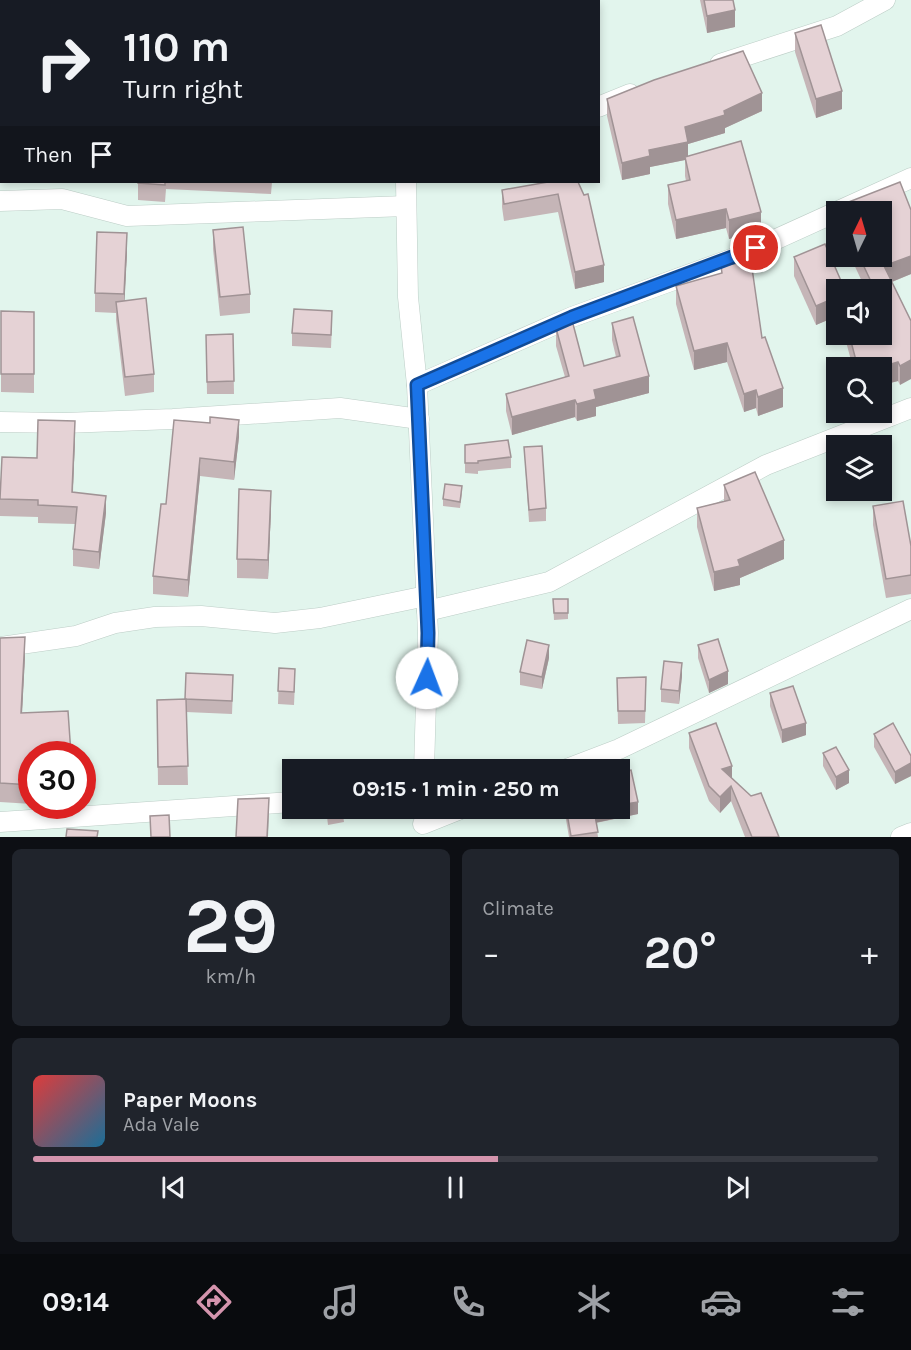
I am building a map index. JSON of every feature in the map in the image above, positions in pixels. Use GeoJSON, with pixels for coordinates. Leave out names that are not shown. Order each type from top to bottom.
{"type":"FeatureCollection","features":[{"type":"Feature","properties":{"kind":"street"},"geometry":{"type":"LineString","coordinates":[[705,69],[837,26],[885,0]]}},
{"type":"Feature","properties":{"kind":"street"},"geometry":{"type":"LineString","coordinates":[[600,106],[650,86]]}},
{"type":"Feature","properties":{"kind":"street"},"geometry":{"type":"LineString","coordinates":[[417,385],[572,317],[737,257],[911,178]]}},
{"type":"Feature","properties":{"kind":"street"},"geometry":{"type":"LineString","coordinates":[[408,183],[406,206],[408,297],[417,385],[427,604],[424,759]]}},
{"type":"Feature","properties":{"kind":"street"},"geometry":{"type":"LineString","coordinates":[[0,201],[62,199],[127,216],[406,206]]}},
{"type":"Feature","properties":{"kind":"street"},"geometry":{"type":"LineString","coordinates":[[0,422],[64,423],[162,419],[340,408],[419,420]]}},
{"type":"Feature","properties":{"kind":"street"},"geometry":{"type":"LineString","coordinates":[[0,647],[76,636],[115,624],[155,618],[201,616],[275,623],[427,604],[549,582],[766,465],[911,408]]}},
{"type":"Feature","properties":{"kind":"street"},"geometry":{"type":"LineString","coordinates":[[593,759],[619,749],[911,609]]}},
{"type":"Feature","properties":{"kind":"street"},"geometry":{"type":"LineString","coordinates":[[0,822],[282,803]]}},
{"type":"Feature","properties":{"kind":"street"},"geometry":{"type":"LineString","coordinates":[[902,837],[911,833]]}},
{"type":"Feature","properties":{"kind":"building"},"geometry":{"type":"Polygon","coordinates":[[[704,0],[733,0],[735,10],[707,16],[704,0]]]}},
{"type":"Feature","properties":{"kind":"building"},"geometry":{"type":"Polygon","coordinates":[[[821,25],[842,91],[816,99],[795,33],[821,25]]]}},
{"type":"Feature","properties":{"kind":"building"},"geometry":{"type":"Polygon","coordinates":[[[743,51],[762,93],[724,111],[725,115],[685,127],[688,142],[649,150],[650,156],[622,163],[607,99],[654,80],[743,51]]]}},
{"type":"Feature","properties":{"kind":"building"},"geometry":{"type":"Polygon","coordinates":[[[741,141],[761,212],[729,220],[726,209],[676,220],[668,185],[690,180],[685,157],[741,141]]]}},
{"type":"Feature","properties":{"kind":"building"},"geometry":{"type":"Polygon","coordinates":[[[900,182],[911,210],[911,256],[892,263],[892,201],[851,201],[900,182]]]}},
{"type":"Feature","properties":{"kind":"building"},"geometry":{"type":"Polygon","coordinates":[[[138,183],[165,183],[165,185],[138,183]]]}},
{"type":"Feature","properties":{"kind":"building"},"geometry":{"type":"Polygon","coordinates":[[[542,183],[578,183],[584,195],[588,194],[604,265],[575,272],[558,194],[504,204],[502,190],[542,183]]]}},
{"type":"Feature","properties":{"kind":"building"},"geometry":{"type":"Polygon","coordinates":[[[243,227],[250,294],[220,297],[213,230],[243,227]]]}},
{"type":"Feature","properties":{"kind":"building"},"geometry":{"type":"Polygon","coordinates":[[[97,232],[127,233],[124,294],[95,293],[97,232]]]}},
{"type":"Feature","properties":{"kind":"building"},"geometry":{"type":"Polygon","coordinates":[[[825,244],[826,267],[835,267],[840,279],[826,279],[826,302],[816,306],[794,257],[825,244]]]}},
{"type":"Feature","properties":{"kind":"building"},"geometry":{"type":"Polygon","coordinates":[[[751,261],[762,338],[765,337],[783,388],[758,397],[756,390],[744,394],[727,343],[694,351],[676,286],[722,273],[721,266],[751,261]]]}},
{"type":"Feature","properties":{"kind":"building"},"geometry":{"type":"Polygon","coordinates":[[[864,267],[884,267],[890,279],[870,279],[864,267]]]}},
{"type":"Feature","properties":{"kind":"building"},"geometry":{"type":"Polygon","coordinates":[[[892,282],[911,321],[911,360],[900,366],[898,362],[892,364],[892,357],[855,357],[852,345],[892,345],[892,282]]]}},
{"type":"Feature","properties":{"kind":"building"},"geometry":{"type":"Polygon","coordinates":[[[146,298],[154,374],[125,377],[116,302],[146,298]]]}},
{"type":"Feature","properties":{"kind":"building"},"geometry":{"type":"Polygon","coordinates":[[[294,309],[332,311],[331,335],[292,333],[294,309]]]}},
{"type":"Feature","properties":{"kind":"building"},"geometry":{"type":"Polygon","coordinates":[[[1,311],[34,312],[34,374],[1,374],[1,311]]]}},
{"type":"Feature","properties":{"kind":"building"},"geometry":{"type":"Polygon","coordinates":[[[633,317],[649,376],[594,390],[596,399],[577,404],[575,400],[512,417],[506,394],[569,376],[556,328],[573,324],[584,366],[620,356],[612,323],[633,317]]]}},
{"type":"Feature","properties":{"kind":"building"},"geometry":{"type":"Polygon","coordinates":[[[233,334],[234,381],[207,382],[206,335],[233,334]]]}},
{"type":"Feature","properties":{"kind":"building"},"geometry":{"type":"Polygon","coordinates":[[[210,417],[239,420],[234,462],[200,458],[188,580],[153,576],[161,504],[166,504],[174,420],[210,423],[210,417]]]}},
{"type":"Feature","properties":{"kind":"building"},"geometry":{"type":"Polygon","coordinates":[[[38,420],[75,421],[72,492],[106,496],[99,552],[73,549],[77,507],[38,505],[38,500],[0,499],[2,457],[37,458],[38,420]]]}},
{"type":"Feature","properties":{"kind":"building"},"geometry":{"type":"Polygon","coordinates":[[[508,440],[511,457],[465,463],[465,445],[508,440]]]}},
{"type":"Feature","properties":{"kind":"building"},"geometry":{"type":"Polygon","coordinates":[[[542,446],[546,508],[529,510],[524,447],[542,446]]]}},
{"type":"Feature","properties":{"kind":"building"},"geometry":{"type":"Polygon","coordinates":[[[755,472],[784,540],[738,560],[740,566],[714,572],[697,508],[730,500],[724,485],[755,472]]]}},
{"type":"Feature","properties":{"kind":"building"},"geometry":{"type":"Polygon","coordinates":[[[445,484],[462,486],[460,502],[443,499],[445,484]]]}},
{"type":"Feature","properties":{"kind":"building"},"geometry":{"type":"Polygon","coordinates":[[[239,489],[271,491],[268,560],[237,559],[239,489]]]}},
{"type":"Feature","properties":{"kind":"building"},"geometry":{"type":"Polygon","coordinates":[[[903,501],[911,546],[911,575],[886,579],[873,506],[903,501]]]}},
{"type":"Feature","properties":{"kind":"building"},"geometry":{"type":"Polygon","coordinates":[[[553,599],[568,599],[568,613],[554,613],[553,599]]]}},
{"type":"Feature","properties":{"kind":"building"},"geometry":{"type":"Polygon","coordinates":[[[25,637],[21,713],[68,711],[70,741],[18,741],[18,784],[0,783],[0,638],[25,637]]]}},
{"type":"Feature","properties":{"kind":"building"},"geometry":{"type":"Polygon","coordinates":[[[718,639],[728,671],[709,680],[698,645],[718,639]]]}},
{"type":"Feature","properties":{"kind":"building"},"geometry":{"type":"Polygon","coordinates":[[[527,640],[549,645],[542,677],[520,672],[527,640]]]}},
{"type":"Feature","properties":{"kind":"building"},"geometry":{"type":"Polygon","coordinates":[[[664,661],[682,663],[679,691],[661,689],[664,661]]]}},
{"type":"Feature","properties":{"kind":"building"},"geometry":{"type":"Polygon","coordinates":[[[279,668],[295,669],[294,692],[278,691],[279,668]]]}},
{"type":"Feature","properties":{"kind":"building"},"geometry":{"type":"Polygon","coordinates":[[[186,673],[233,675],[232,701],[185,699],[186,673]]]}},
{"type":"Feature","properties":{"kind":"building"},"geometry":{"type":"Polygon","coordinates":[[[646,677],[645,711],[618,711],[617,678],[646,677]]]}},
{"type":"Feature","properties":{"kind":"building"},"geometry":{"type":"Polygon","coordinates":[[[793,686],[806,723],[782,730],[770,693],[793,686]]]}},
{"type":"Feature","properties":{"kind":"building"},"geometry":{"type":"Polygon","coordinates":[[[186,699],[188,766],[158,767],[157,700],[186,699]]]}},
{"type":"Feature","properties":{"kind":"building"},"geometry":{"type":"Polygon","coordinates":[[[716,723],[732,766],[722,769],[751,796],[761,793],[779,837],[752,837],[731,786],[720,797],[709,786],[689,733],[716,723]]]}},
{"type":"Feature","properties":{"kind":"building"},"geometry":{"type":"Polygon","coordinates":[[[893,723],[911,756],[911,763],[895,772],[874,734],[893,723]]]}},
{"type":"Feature","properties":{"kind":"building"},"geometry":{"type":"Polygon","coordinates":[[[836,747],[849,770],[836,777],[823,753],[836,747]]]}},
{"type":"Feature","properties":{"kind":"building"},"geometry":{"type":"Polygon","coordinates":[[[630,770],[638,802],[630,803],[630,770]]]}},
{"type":"Feature","properties":{"kind":"building"},"geometry":{"type":"Polygon","coordinates":[[[269,798],[267,837],[236,837],[238,799],[269,798]]]}},
{"type":"Feature","properties":{"kind":"building"},"geometry":{"type":"Polygon","coordinates":[[[169,815],[170,837],[151,837],[150,816],[169,815]]]}},
{"type":"Feature","properties":{"kind":"building"},"geometry":{"type":"Polygon","coordinates":[[[568,819],[596,819],[598,832],[571,836],[568,819]]]}},
{"type":"Feature","properties":{"kind":"building"},"geometry":{"type":"Polygon","coordinates":[[[67,829],[98,831],[97,837],[66,837],[67,829]]]}},
{"type":"Feature","properties":{"kind":"route"},"geometry":{"type":"LineString","coordinates":[[427,678],[428,633],[417,385],[572,317],[756,248]]}}]}
